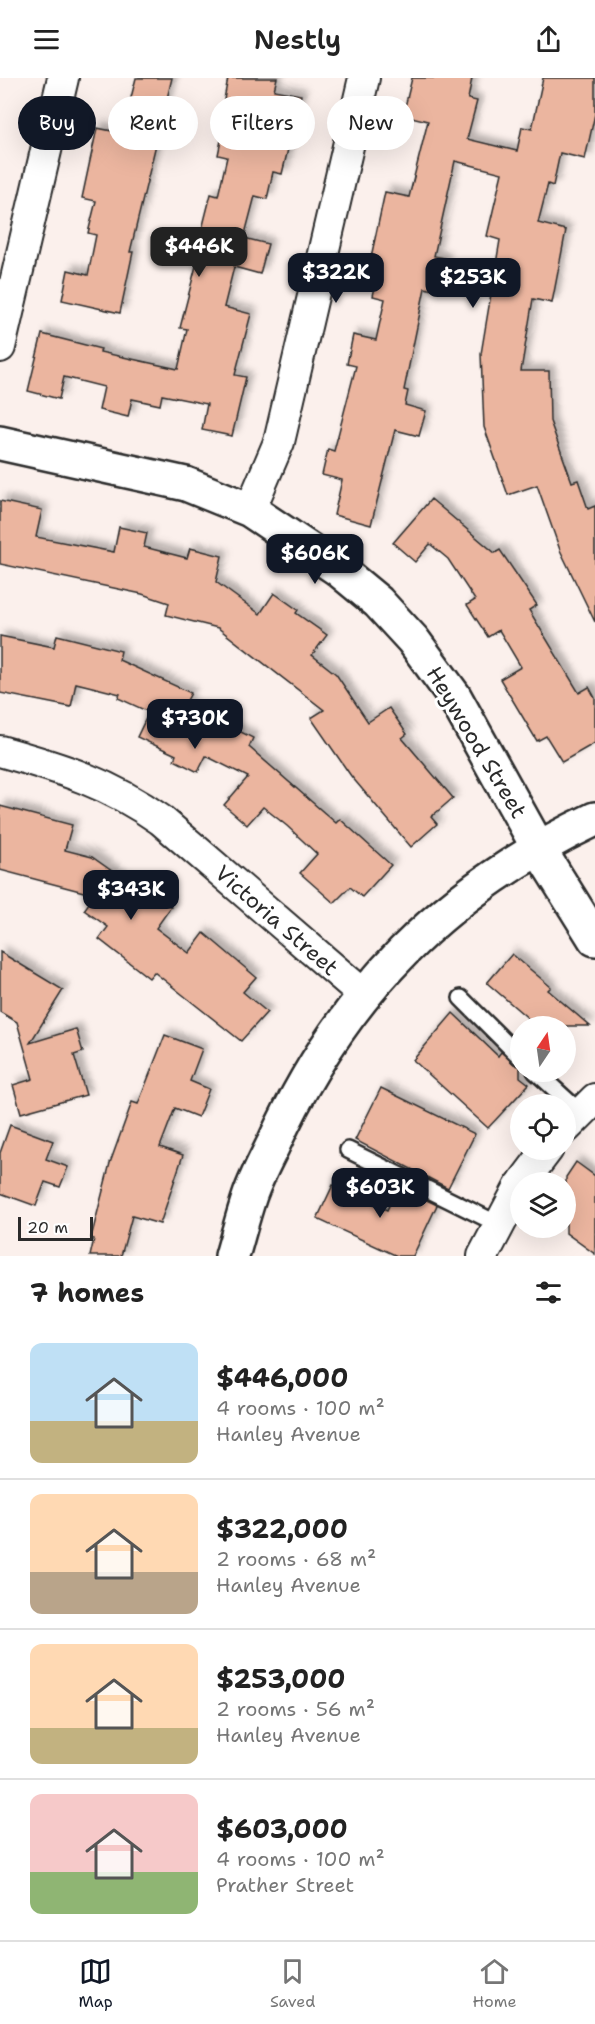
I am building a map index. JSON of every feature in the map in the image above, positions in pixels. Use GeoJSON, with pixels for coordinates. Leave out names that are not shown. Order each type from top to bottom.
{"type":"FeatureCollection","features":[{"type":"Feature","properties":{"kind":"street"},"geometry":{"type":"LineString","coordinates":[[0,347],[63,78]]}},
{"type":"Feature","properties":{"kind":"street"},"geometry":{"type":"LineString","coordinates":[[250,510],[279,442],[364,78]]}},
{"type":"Feature","properties":{"kind":"street","name":"Heywood Street"},"geometry":{"type":"LineString","coordinates":[[0,443],[186,484],[250,510],[338,569],[378,602],[413,640],[454,696],[539,849],[595,939]]}},
{"type":"Feature","properties":{"kind":"street","name":"Victoria Street"},"geometry":{"type":"LineString","coordinates":[[0,752],[64,769],[128,796],[161,820],[363,994]]}},
{"type":"Feature","properties":{"kind":"street"},"geometry":{"type":"LineString","coordinates":[[232,1256],[250,1195],[292,1104],[324,1050],[363,994],[402,950],[459,900],[539,849],[595,819]]}},
{"type":"Feature","properties":{"kind":"street"},"geometry":{"type":"LineString","coordinates":[[531,1172],[540,1160]]}},
{"type":"Feature","properties":{"kind":"street"},"geometry":{"type":"LineString","coordinates":[[483,1256],[510,1206]]}},
{"type":"Feature","properties":{"kind":"lane"},"geometry":{"type":"LineString","coordinates":[[461,998],[510,1047]]}},
{"type":"Feature","properties":{"kind":"lane"},"geometry":{"type":"LineString","coordinates":[[547,1082],[580,1114]]}},
{"type":"Feature","properties":{"kind":"lane"},"geometry":{"type":"LineString","coordinates":[[348,1150],[500,1225]]}},
{"type":"Feature","properties":{"kind":"building"},"geometry":{"type":"Polygon","coordinates":[[[136,78],[172,78],[168,96],[131,96],[136,78]]]}},
{"type":"Feature","properties":{"kind":"building"},"geometry":{"type":"Polygon","coordinates":[[[228,78],[277,78],[274,90],[301,95],[301,96],[225,96],[228,78]]]}},
{"type":"Feature","properties":{"kind":"building"},"geometry":{"type":"Polygon","coordinates":[[[412,78],[472,78],[468,99],[477,101],[467,139],[517,151],[522,127],[532,129],[543,78],[595,78],[595,114],[585,159],[560,153],[553,186],[548,184],[538,223],[566,230],[552,303],[533,299],[521,371],[549,371],[550,421],[572,482],[578,480],[588,509],[595,506],[595,622],[560,550],[537,485],[508,495],[484,427],[481,354],[500,240],[487,236],[502,173],[455,161],[434,256],[445,258],[437,291],[425,288],[404,390],[408,391],[405,405],[426,411],[419,436],[395,430],[371,525],[334,515],[342,480],[322,475],[328,449],[334,451],[356,366],[347,364],[353,335],[376,340],[385,299],[373,296],[380,264],[370,262],[385,192],[409,197],[428,121],[414,118],[414,96],[408,96],[412,78]]]}},
{"type":"Feature","properties":{"kind":"building"},"geometry":{"type":"Polygon","coordinates":[[[97,128],[108,130],[108,150],[155,150],[130,252],[133,252],[120,313],[62,300],[68,270],[88,275],[96,235],[88,233],[96,201],[82,198],[92,150],[96,150],[97,128]]]}},
{"type":"Feature","properties":{"kind":"building"},"geometry":{"type":"Polygon","coordinates":[[[219,150],[288,150],[282,174],[273,172],[267,199],[255,196],[244,238],[268,244],[260,274],[234,267],[224,307],[251,314],[235,375],[246,377],[232,436],[202,430],[207,404],[162,395],[160,405],[132,399],[128,417],[99,410],[104,387],[64,377],[59,399],[28,391],[42,334],[101,349],[100,352],[178,369],[187,329],[180,328],[198,258],[195,257],[211,194],[218,196],[227,157],[218,155],[219,150]]]}},
{"type":"Feature","properties":{"kind":"building"},"geometry":{"type":"Polygon","coordinates":[[[431,499],[495,553],[500,550],[537,605],[529,610],[579,693],[589,687],[595,698],[595,743],[562,762],[546,736],[537,741],[500,679],[521,667],[499,630],[488,637],[467,605],[475,600],[448,559],[430,544],[415,562],[393,543],[431,499]]]}},
{"type":"Feature","properties":{"kind":"building"},"geometry":{"type":"Polygon","coordinates":[[[0,501],[42,510],[36,537],[114,552],[119,527],[147,533],[144,547],[187,558],[190,548],[222,556],[216,582],[260,614],[274,593],[298,610],[296,613],[327,635],[312,655],[336,674],[368,722],[389,708],[407,734],[402,738],[453,798],[431,817],[437,824],[411,847],[351,776],[311,718],[324,710],[218,628],[166,615],[169,603],[142,594],[0,564],[0,501]]]}},
{"type":"Feature","properties":{"kind":"building"},"geometry":{"type":"Polygon","coordinates":[[[57,635],[121,651],[119,660],[191,693],[185,704],[253,738],[249,747],[336,823],[340,819],[391,865],[362,897],[350,887],[334,903],[300,873],[317,854],[287,826],[263,807],[247,825],[224,805],[248,777],[206,756],[198,772],[174,760],[176,755],[137,737],[149,712],[118,698],[120,694],[76,683],[71,707],[0,693],[0,636],[54,647],[57,635]]]}},
{"type":"Feature","properties":{"kind":"building"},"geometry":{"type":"Polygon","coordinates":[[[0,806],[72,825],[65,850],[92,857],[136,888],[139,884],[171,907],[156,928],[189,953],[204,933],[256,977],[243,992],[267,1012],[241,1041],[154,972],[149,978],[99,939],[108,927],[84,910],[95,895],[0,870],[0,806]]]}},
{"type":"Feature","properties":{"kind":"building"},"geometry":{"type":"Polygon","coordinates":[[[0,952],[63,990],[30,1043],[76,1029],[83,1052],[74,1055],[86,1095],[21,1113],[13,1085],[33,1079],[17,1022],[0,1012],[0,952]]]}},
{"type":"Feature","properties":{"kind":"building"},"geometry":{"type":"Polygon","coordinates":[[[512,954],[551,987],[548,990],[590,1026],[576,1026],[576,1016],[525,1016],[487,983],[512,954]]]}},
{"type":"Feature","properties":{"kind":"building"},"geometry":{"type":"Polygon","coordinates":[[[453,1013],[498,1056],[501,1052],[510,1060],[510,1082],[529,1084],[520,1094],[510,1094],[510,1104],[488,1128],[413,1060],[453,1013]]]}},
{"type":"Feature","properties":{"kind":"building"},"geometry":{"type":"Polygon","coordinates":[[[165,1035],[202,1049],[190,1081],[209,1089],[198,1117],[175,1108],[160,1147],[183,1155],[160,1224],[132,1216],[121,1256],[90,1256],[94,1239],[91,1238],[110,1163],[132,1102],[138,1104],[165,1035]]]}},
{"type":"Feature","properties":{"kind":"building"},"geometry":{"type":"Polygon","coordinates":[[[381,1088],[475,1134],[448,1188],[355,1140],[381,1088]]]}},
{"type":"Feature","properties":{"kind":"building"},"geometry":{"type":"Polygon","coordinates":[[[10,1125],[53,1141],[46,1159],[68,1167],[60,1187],[45,1182],[36,1206],[0,1193],[0,1153],[10,1125]]]}},
{"type":"Feature","properties":{"kind":"building"},"geometry":{"type":"Polygon","coordinates":[[[576,1162],[595,1176],[595,1254],[573,1238],[576,1238],[576,1172],[569,1172],[576,1162]]]}},
{"type":"Feature","properties":{"kind":"building"},"geometry":{"type":"Polygon","coordinates":[[[333,1185],[387,1210],[398,1186],[437,1205],[413,1256],[397,1256],[317,1219],[333,1185]]]}}]}
